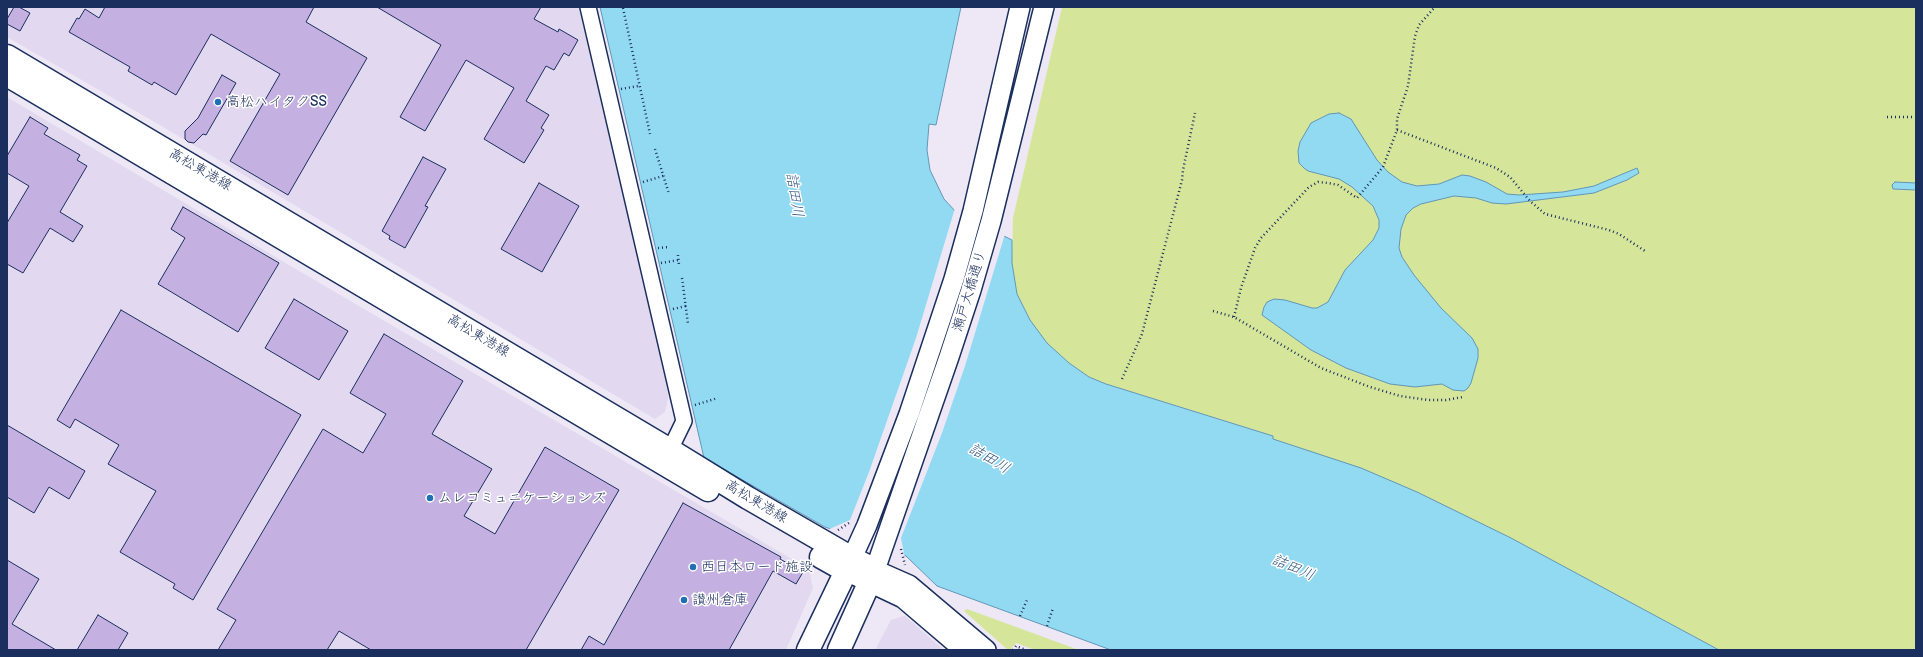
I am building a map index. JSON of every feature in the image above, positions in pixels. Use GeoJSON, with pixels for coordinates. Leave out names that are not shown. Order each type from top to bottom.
{"type":"FeatureCollection","features":[{"type":"Feature","properties":{"kind":"main road","name":"高松東港線"},"geometry":{"type":"LineString","coordinates":[[7,56],[667,457]]}},
{"type":"Feature","properties":{"kind":"main road","name":"高松東港線"},"geometry":{"type":"LineString","coordinates":[[7,75],[667,457],[748,498],[851,559],[874,569]]}},
{"type":"Feature","properties":{"kind":"main road"},"geometry":{"type":"LineString","coordinates":[[808,650],[851,559]]}},
{"type":"Feature","properties":{"kind":"main road"},"geometry":{"type":"LineString","coordinates":[[839,650],[874,569]]}},
{"type":"Feature","properties":{"kind":"street"},"geometry":{"type":"LineString","coordinates":[[588,7],[684,421],[667,457]]}},
{"type":"Feature","properties":{"kind":"street","name":"瀬戸大橋通り"},"geometry":{"type":"LineString","coordinates":[[851,559],[867,526],[909,414],[951,287],[973,211],[1020,7]]}},
{"type":"Feature","properties":{"kind":"street","name":"瀬戸大橋通り"},"geometry":{"type":"LineString","coordinates":[[874,569],[949,357],[991,221],[1044,7]]}},
{"type":"Feature","properties":{"kind":"street"},"geometry":{"type":"LineString","coordinates":[[874,569],[903,598],[964,650]]}},
{"type":"Feature","properties":{"kind":"street"},"geometry":{"type":"LineString","coordinates":[[874,569],[909,585],[986,650]]}},
{"type":"Feature","properties":{"kind":"path"},"geometry":{"type":"LineString","coordinates":[[1234,317],[1241,288],[1255,248],[1261,238],[1308,187],[1318,182],[1328,182],[1338,185],[1357,198],[1383,167],[1397,130],[1397,119],[1408,86],[1415,36],[1419,25],[1434,7]]}},
{"type":"Feature","properties":{"kind":"path"},"geometry":{"type":"LineString","coordinates":[[623,8],[638,86],[650,134]]}},
{"type":"Feature","properties":{"kind":"path"},"geometry":{"type":"LineString","coordinates":[[620,89],[638,86]]}},
{"type":"Feature","properties":{"kind":"path"},"geometry":{"type":"LineString","coordinates":[[1122,379],[1142,334],[1182,180],[1195,112]]}},
{"type":"Feature","properties":{"kind":"path"},"geometry":{"type":"LineString","coordinates":[[1887,117],[1916,117]]}},
{"type":"Feature","properties":{"kind":"path"},"geometry":{"type":"LineString","coordinates":[[1397,130],[1496,168],[1510,177],[1530,201],[1545,214],[1609,230],[1619,234],[1645,251]]}},
{"type":"Feature","properties":{"kind":"path"},"geometry":{"type":"LineString","coordinates":[[655,149],[669,194]]}},
{"type":"Feature","properties":{"kind":"path"},"geometry":{"type":"LineString","coordinates":[[641,183],[663,176]]}},
{"type":"Feature","properties":{"kind":"path"},"geometry":{"type":"LineString","coordinates":[[656,248],[670,247]]}},
{"type":"Feature","properties":{"kind":"path"},"geometry":{"type":"LineString","coordinates":[[678,255],[679,265]]}},
{"type":"Feature","properties":{"kind":"path"},"geometry":{"type":"LineString","coordinates":[[660,264],[679,260]]}},
{"type":"Feature","properties":{"kind":"path"},"geometry":{"type":"LineString","coordinates":[[682,278],[688,324]]}},
{"type":"Feature","properties":{"kind":"path"},"geometry":{"type":"LineString","coordinates":[[670,310],[686,306]]}},
{"type":"Feature","properties":{"kind":"path"},"geometry":{"type":"LineString","coordinates":[[1213,311],[1234,317],[1321,368],[1370,387],[1400,396],[1428,400],[1463,397]]}},
{"type":"Feature","properties":{"kind":"path"},"geometry":{"type":"LineString","coordinates":[[692,406],[718,398]]}},
{"type":"Feature","properties":{"kind":"path"},"geometry":{"type":"LineString","coordinates":[[1020,616],[1026,600]]}},
{"type":"Feature","properties":{"kind":"path"},"geometry":{"type":"LineString","coordinates":[[1047,626],[1053,608]]}},
{"type":"Feature","properties":{"kind":"path"},"geometry":{"type":"LineString","coordinates":[[1013,650],[1016,646],[1026,650]]}},
{"type":"Feature","properties":{"kind":"shaded area"},"geometry":{"type":"Polygon","coordinates":[[[7,7],[579,7],[667,386],[668,399],[665,412],[655,419],[158,124],[7,37],[7,7]]]}},
{"type":"Feature","properties":{"kind":"shaded area"},"geometry":{"type":"Polygon","coordinates":[[[7,97],[294,268],[809,569],[813,588],[786,650],[7,650],[7,97]]]}},
{"type":"Feature","properties":{"kind":"shaded area"},"geometry":{"type":"Polygon","coordinates":[[[905,616],[944,650],[875,650],[891,620],[905,616]]]}},
{"type":"Feature","properties":{"kind":"green space"},"geometry":{"type":"Polygon","coordinates":[[[1062,7],[1916,7],[1916,650],[1719,650],[1511,538],[1303,449],[1273,439],[1273,436],[1106,384],[1089,377],[1069,363],[1047,343],[1030,320],[1017,294],[1012,263],[1013,218],[1062,7]]]}},
{"type":"Feature","properties":{"kind":"green space"},"geometry":{"type":"Polygon","coordinates":[[[967,609],[1079,650],[1035,650],[1016,643],[1010,650],[1008,650],[964,611],[967,609]]]}},
{"type":"Feature","properties":{"kind":"water","name":"詰田川"},"geometry":{"type":"Polygon","coordinates":[[[600,7],[961,7],[936,125],[929,124],[927,150],[930,170],[944,199],[957,213],[1012,240],[1012,263],[1017,294],[1030,320],[1047,343],[1069,363],[1089,377],[1106,384],[1273,436],[1273,439],[1361,468],[1417,492],[1511,538],[1719,650],[1111,650],[937,586],[906,556],[825,527],[704,458],[600,7]]]}},
{"type":"Feature","properties":{"kind":"water"},"geometry":{"type":"Polygon","coordinates":[[[1339,113],[1351,119],[1377,160],[1388,172],[1402,182],[1417,186],[1439,184],[1462,175],[1470,176],[1486,182],[1507,194],[1519,195],[1563,192],[1594,186],[1637,168],[1639,173],[1627,180],[1594,193],[1506,204],[1492,203],[1476,198],[1454,196],[1421,204],[1413,208],[1406,215],[1401,229],[1399,248],[1402,257],[1414,275],[1441,308],[1472,338],[1478,349],[1478,358],[1471,383],[1464,391],[1453,390],[1442,384],[1415,387],[1390,384],[1346,368],[1311,350],[1262,315],[1267,302],[1274,299],[1285,300],[1312,308],[1317,308],[1328,302],[1345,270],[1373,240],[1379,228],[1379,220],[1373,206],[1352,187],[1339,179],[1308,171],[1299,163],[1298,151],[1300,142],[1311,123],[1329,114],[1339,113]]]}},
{"type":"Feature","properties":{"kind":"water"},"geometry":{"type":"Polygon","coordinates":[[[1895,182],[1916,183],[1916,190],[1893,189],[1892,185],[1895,182]]]}},
{"type":"Feature","properties":{"kind":"pier"},"geometry":{"type":"Polygon","coordinates":[[[955,208],[1005,234],[965,366],[942,433],[901,538],[905,558],[827,530],[850,520],[869,472],[916,338],[955,208]]]}},
{"type":"Feature","properties":{"kind":"building"},"geometry":{"type":"Polygon","coordinates":[[[14,7],[19,7],[30,13],[20,31],[7,24],[7,19],[14,7]]]}},
{"type":"Feature","properties":{"kind":"building"},"geometry":{"type":"Polygon","coordinates":[[[105,7],[314,7],[306,22],[367,58],[288,195],[230,161],[280,74],[211,34],[176,95],[154,82],[152,85],[128,71],[130,67],[69,32],[77,18],[79,19],[85,9],[99,18],[105,7]]]}},
{"type":"Feature","properties":{"kind":"building"},"geometry":{"type":"Polygon","coordinates":[[[377,7],[541,7],[534,19],[558,32],[559,29],[578,40],[569,56],[564,53],[554,70],[546,66],[526,101],[549,115],[541,128],[544,130],[524,163],[484,139],[514,88],[466,60],[425,131],[400,117],[441,45],[377,7]]]}},
{"type":"Feature","properties":{"kind":"building"},"geometry":{"type":"Polygon","coordinates":[[[222,75],[236,83],[206,135],[203,134],[194,143],[188,142],[185,139],[185,131],[198,118],[222,75]]]}},
{"type":"Feature","properties":{"kind":"building"},"geometry":{"type":"Polygon","coordinates":[[[30,117],[48,128],[44,134],[80,155],[77,160],[87,166],[60,212],[83,226],[73,242],[50,228],[23,273],[7,264],[7,223],[29,186],[7,173],[7,156],[30,117]]]}},
{"type":"Feature","properties":{"kind":"building"},"geometry":{"type":"Polygon","coordinates":[[[423,157],[446,169],[425,206],[428,207],[405,248],[389,239],[390,236],[382,231],[423,157]]]}},
{"type":"Feature","properties":{"kind":"building"},"geometry":{"type":"Polygon","coordinates":[[[539,183],[579,206],[542,272],[501,249],[539,183]]]}},
{"type":"Feature","properties":{"kind":"building"},"geometry":{"type":"Polygon","coordinates":[[[183,207],[279,263],[238,332],[158,284],[185,238],[171,229],[183,207]]]}},
{"type":"Feature","properties":{"kind":"building"},"geometry":{"type":"Polygon","coordinates":[[[294,299],[348,331],[319,380],[265,348],[294,299]]]}},
{"type":"Feature","properties":{"kind":"building"},"geometry":{"type":"Polygon","coordinates":[[[121,310],[301,415],[193,600],[173,588],[175,584],[120,552],[156,491],[108,464],[119,445],[75,419],[70,428],[57,420],[121,310]]]}},
{"type":"Feature","properties":{"kind":"building"},"geometry":{"type":"Polygon","coordinates":[[[384,334],[463,381],[432,434],[492,469],[464,516],[495,534],[545,447],[619,490],[526,650],[371,650],[339,631],[327,650],[218,650],[236,620],[217,609],[323,429],[363,453],[386,414],[350,393],[384,334]]]}},
{"type":"Feature","properties":{"kind":"building"},"geometry":{"type":"Polygon","coordinates":[[[7,425],[85,471],[69,499],[49,487],[34,513],[7,497],[7,425]]]}},
{"type":"Feature","properties":{"kind":"building","name":"讃州倉庫"},"geometry":{"type":"Polygon","coordinates":[[[683,503],[781,557],[780,559],[803,572],[796,584],[773,571],[729,650],[581,650],[589,636],[604,645],[683,503]]]}},
{"type":"Feature","properties":{"kind":"building"},"geometry":{"type":"Polygon","coordinates":[[[7,560],[39,579],[12,624],[56,650],[7,650],[7,560]]]}},
{"type":"Feature","properties":{"kind":"building"},"geometry":{"type":"Polygon","coordinates":[[[98,615],[128,633],[118,650],[77,650],[98,615]]]}},
{"type":"Feature","properties":{"kind":"place","name":"高松ハイタクSS"},"geometry":{"type":"Point","coordinates":[218,102]}},
{"type":"Feature","properties":{"kind":"place","name":"ムレコミュニケーションズ"},"geometry":{"type":"Point","coordinates":[430,498]}},
{"type":"Feature","properties":{"kind":"place","name":"西日本ロード施設"},"geometry":{"type":"Point","coordinates":[693,567]}},
{"type":"Feature","properties":{"kind":"place","name":"讃州倉庫"},"geometry":{"type":"Point","coordinates":[684,600]}}]}
